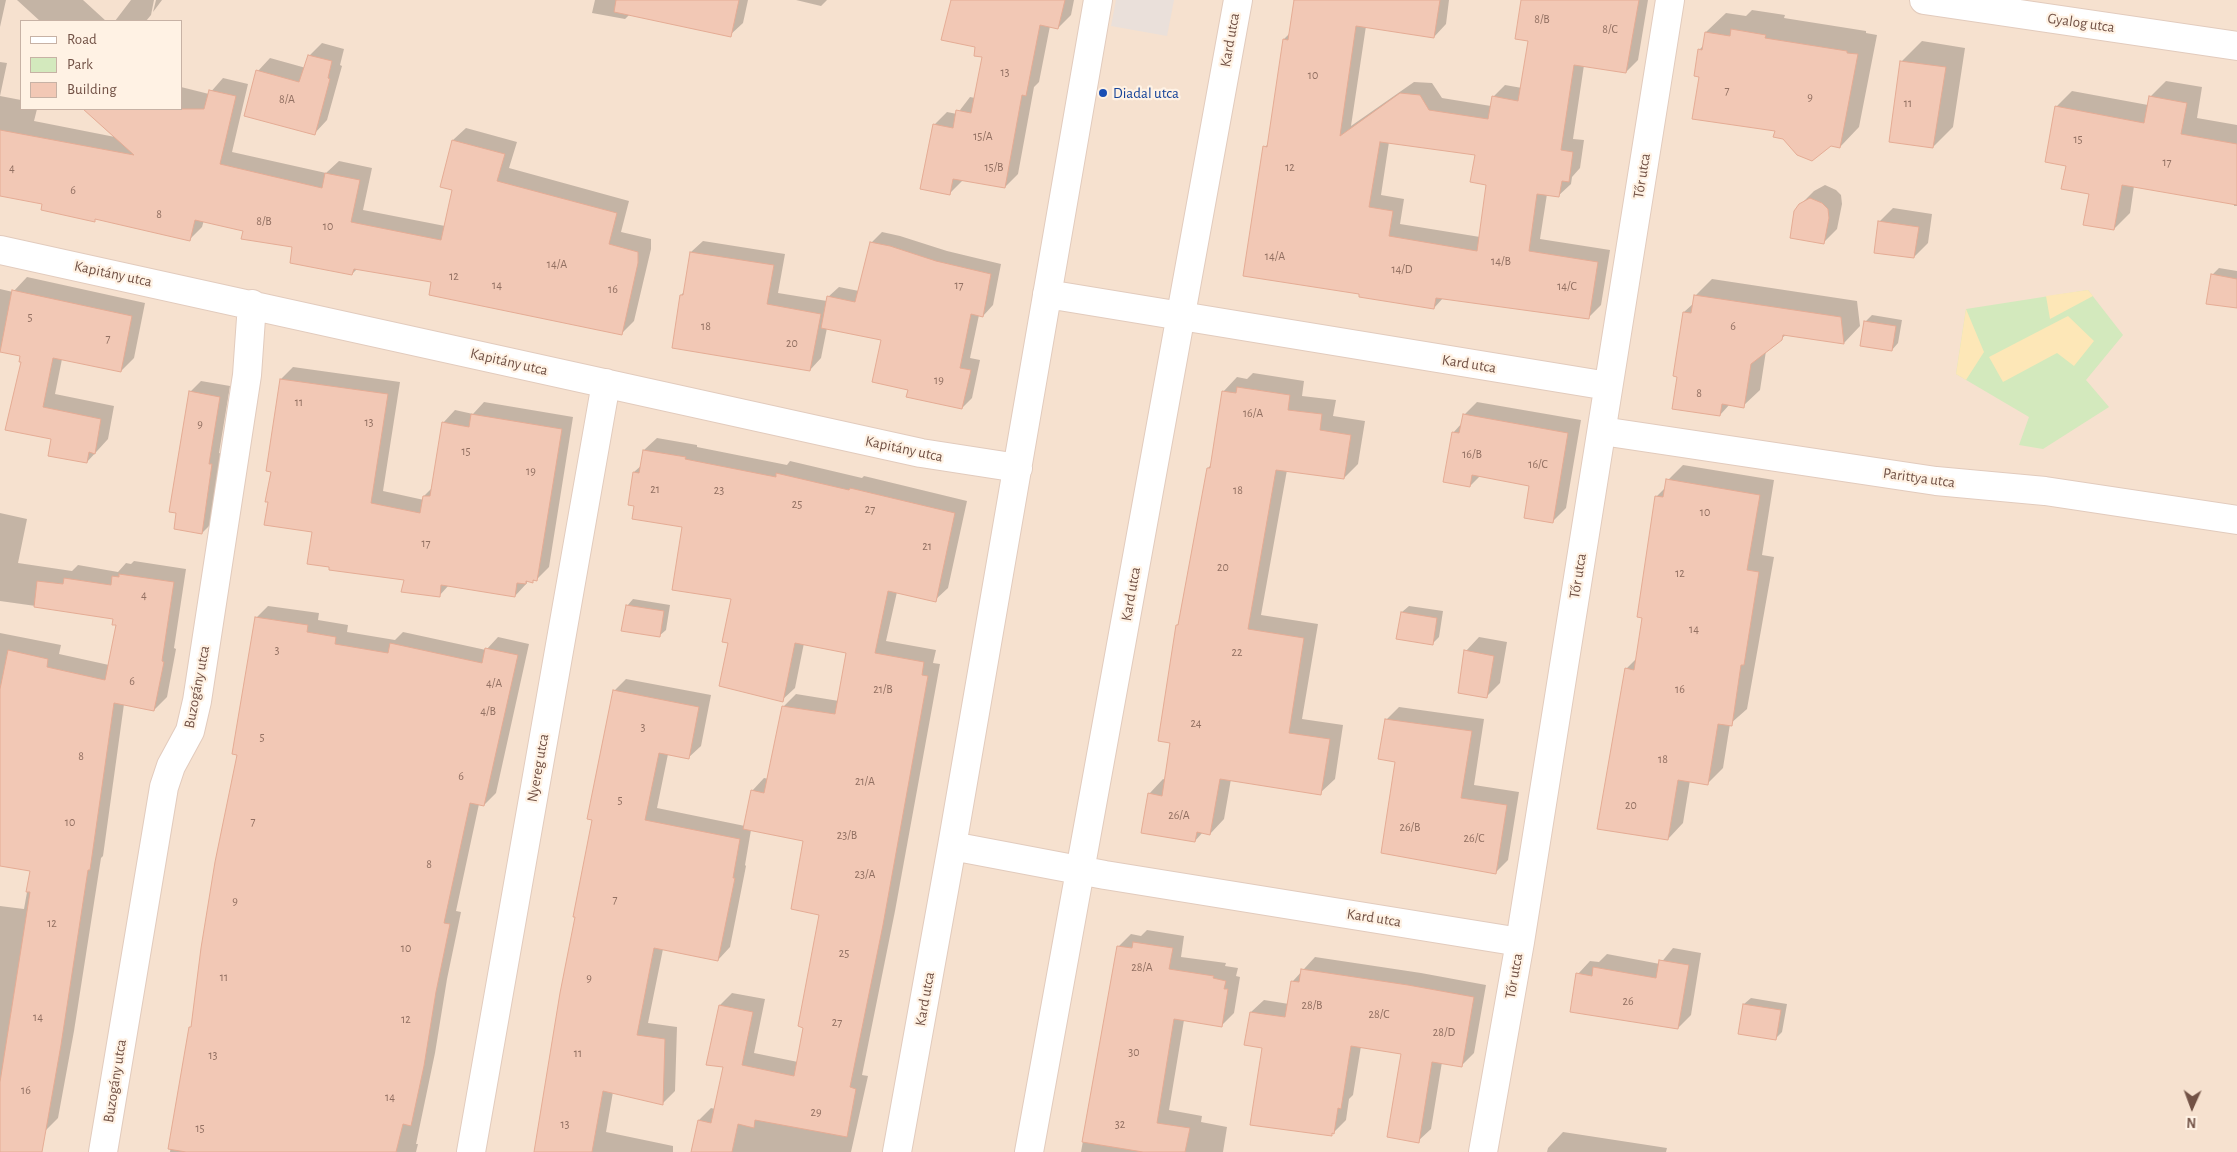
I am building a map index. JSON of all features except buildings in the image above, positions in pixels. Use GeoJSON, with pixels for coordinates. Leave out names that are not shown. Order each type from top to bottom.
{"type":"FeatureCollection","features":[{"type":"Feature","properties":{"kind":"street","name":"Kard utca"},"geometry":{"type":"LineString","coordinates":[[897,1152],[1018,468],[1098,0]]}},
{"type":"Feature","properties":{"kind":"street","name":"Kard utca"},"geometry":{"type":"LineString","coordinates":[[1029,1152],[1238,0]]}},
{"type":"Feature","properties":{"kind":"street","name":"Tőr utca"},"geometry":{"type":"LineString","coordinates":[[1483,1152],[1520,942],[1670,0]]}},
{"type":"Feature","properties":{"kind":"street","name":"Gyalog utca"},"geometry":{"type":"LineString","coordinates":[[1924,0],[2237,46]]}},
{"type":"Feature","properties":{"kind":"street","name":"Kapitány utca"},"geometry":{"type":"LineString","coordinates":[[0,250],[252,304],[920,453],[1018,468]]}},
{"type":"Feature","properties":{"kind":"street","name":"Kard utca"},"geometry":{"type":"LineString","coordinates":[[1047,294],[1608,386]]}},
{"type":"Feature","properties":{"kind":"street","name":"Buzogány utca"},"geometry":{"type":"LineString","coordinates":[[103,1152],[164,787],[171,766],[190,731],[197,701],[248,367],[252,304]]}},
{"type":"Feature","properties":{"kind":"street","name":"Nyereg utca"},"geometry":{"type":"LineString","coordinates":[[471,1152],[606,383]]}},
{"type":"Feature","properties":{"kind":"street","name":"Parittya utca"},"geometry":{"type":"LineString","coordinates":[[1602,431],[1936,481],[2045,491],[2237,520]]}},
{"type":"Feature","properties":{"kind":"street","name":"Kard utca"},"geometry":{"type":"LineString","coordinates":[[952,846],[1081,870],[1520,942]]}},
{"type":"Feature","properties":{"kind":"shaded area"},"geometry":{"type":"Polygon","coordinates":[[[0,0],[2237,0],[2237,1152],[0,1152],[0,0]]]}},
{"type":"Feature","properties":{"kind":"shaded area"},"geometry":{"type":"Polygon","coordinates":[[[1116,0],[1174,0],[1167,36],[1111,26],[1116,0]]]}},
{"type":"Feature","properties":{"kind":"green space"},"geometry":{"type":"Polygon","coordinates":[[[2088,290],[2123,335],[2086,380],[2109,407],[2043,449],[2019,445],[2029,417],[1956,374],[1966,309],[2088,290]]]}},
{"type":"Feature","properties":{"kind":"sand"},"geometry":{"type":"Polygon","coordinates":[[[2088,290],[2093,296],[2050,319],[2046,296],[2088,290]]]}},
{"type":"Feature","properties":{"kind":"sand"},"geometry":{"type":"Polygon","coordinates":[[[1966,309],[1984,352],[1966,380],[1956,374],[1966,309]]]}},
{"type":"Feature","properties":{"kind":"sand"},"geometry":{"type":"Polygon","coordinates":[[[2068,316],[2094,341],[2074,366],[2057,353],[2003,382],[1989,357],[2068,316]]]}},
{"type":"Feature","properties":{"kind":"place","name":"Diadal utca"},"geometry":{"type":"Point","coordinates":[1103,93]}}]}
